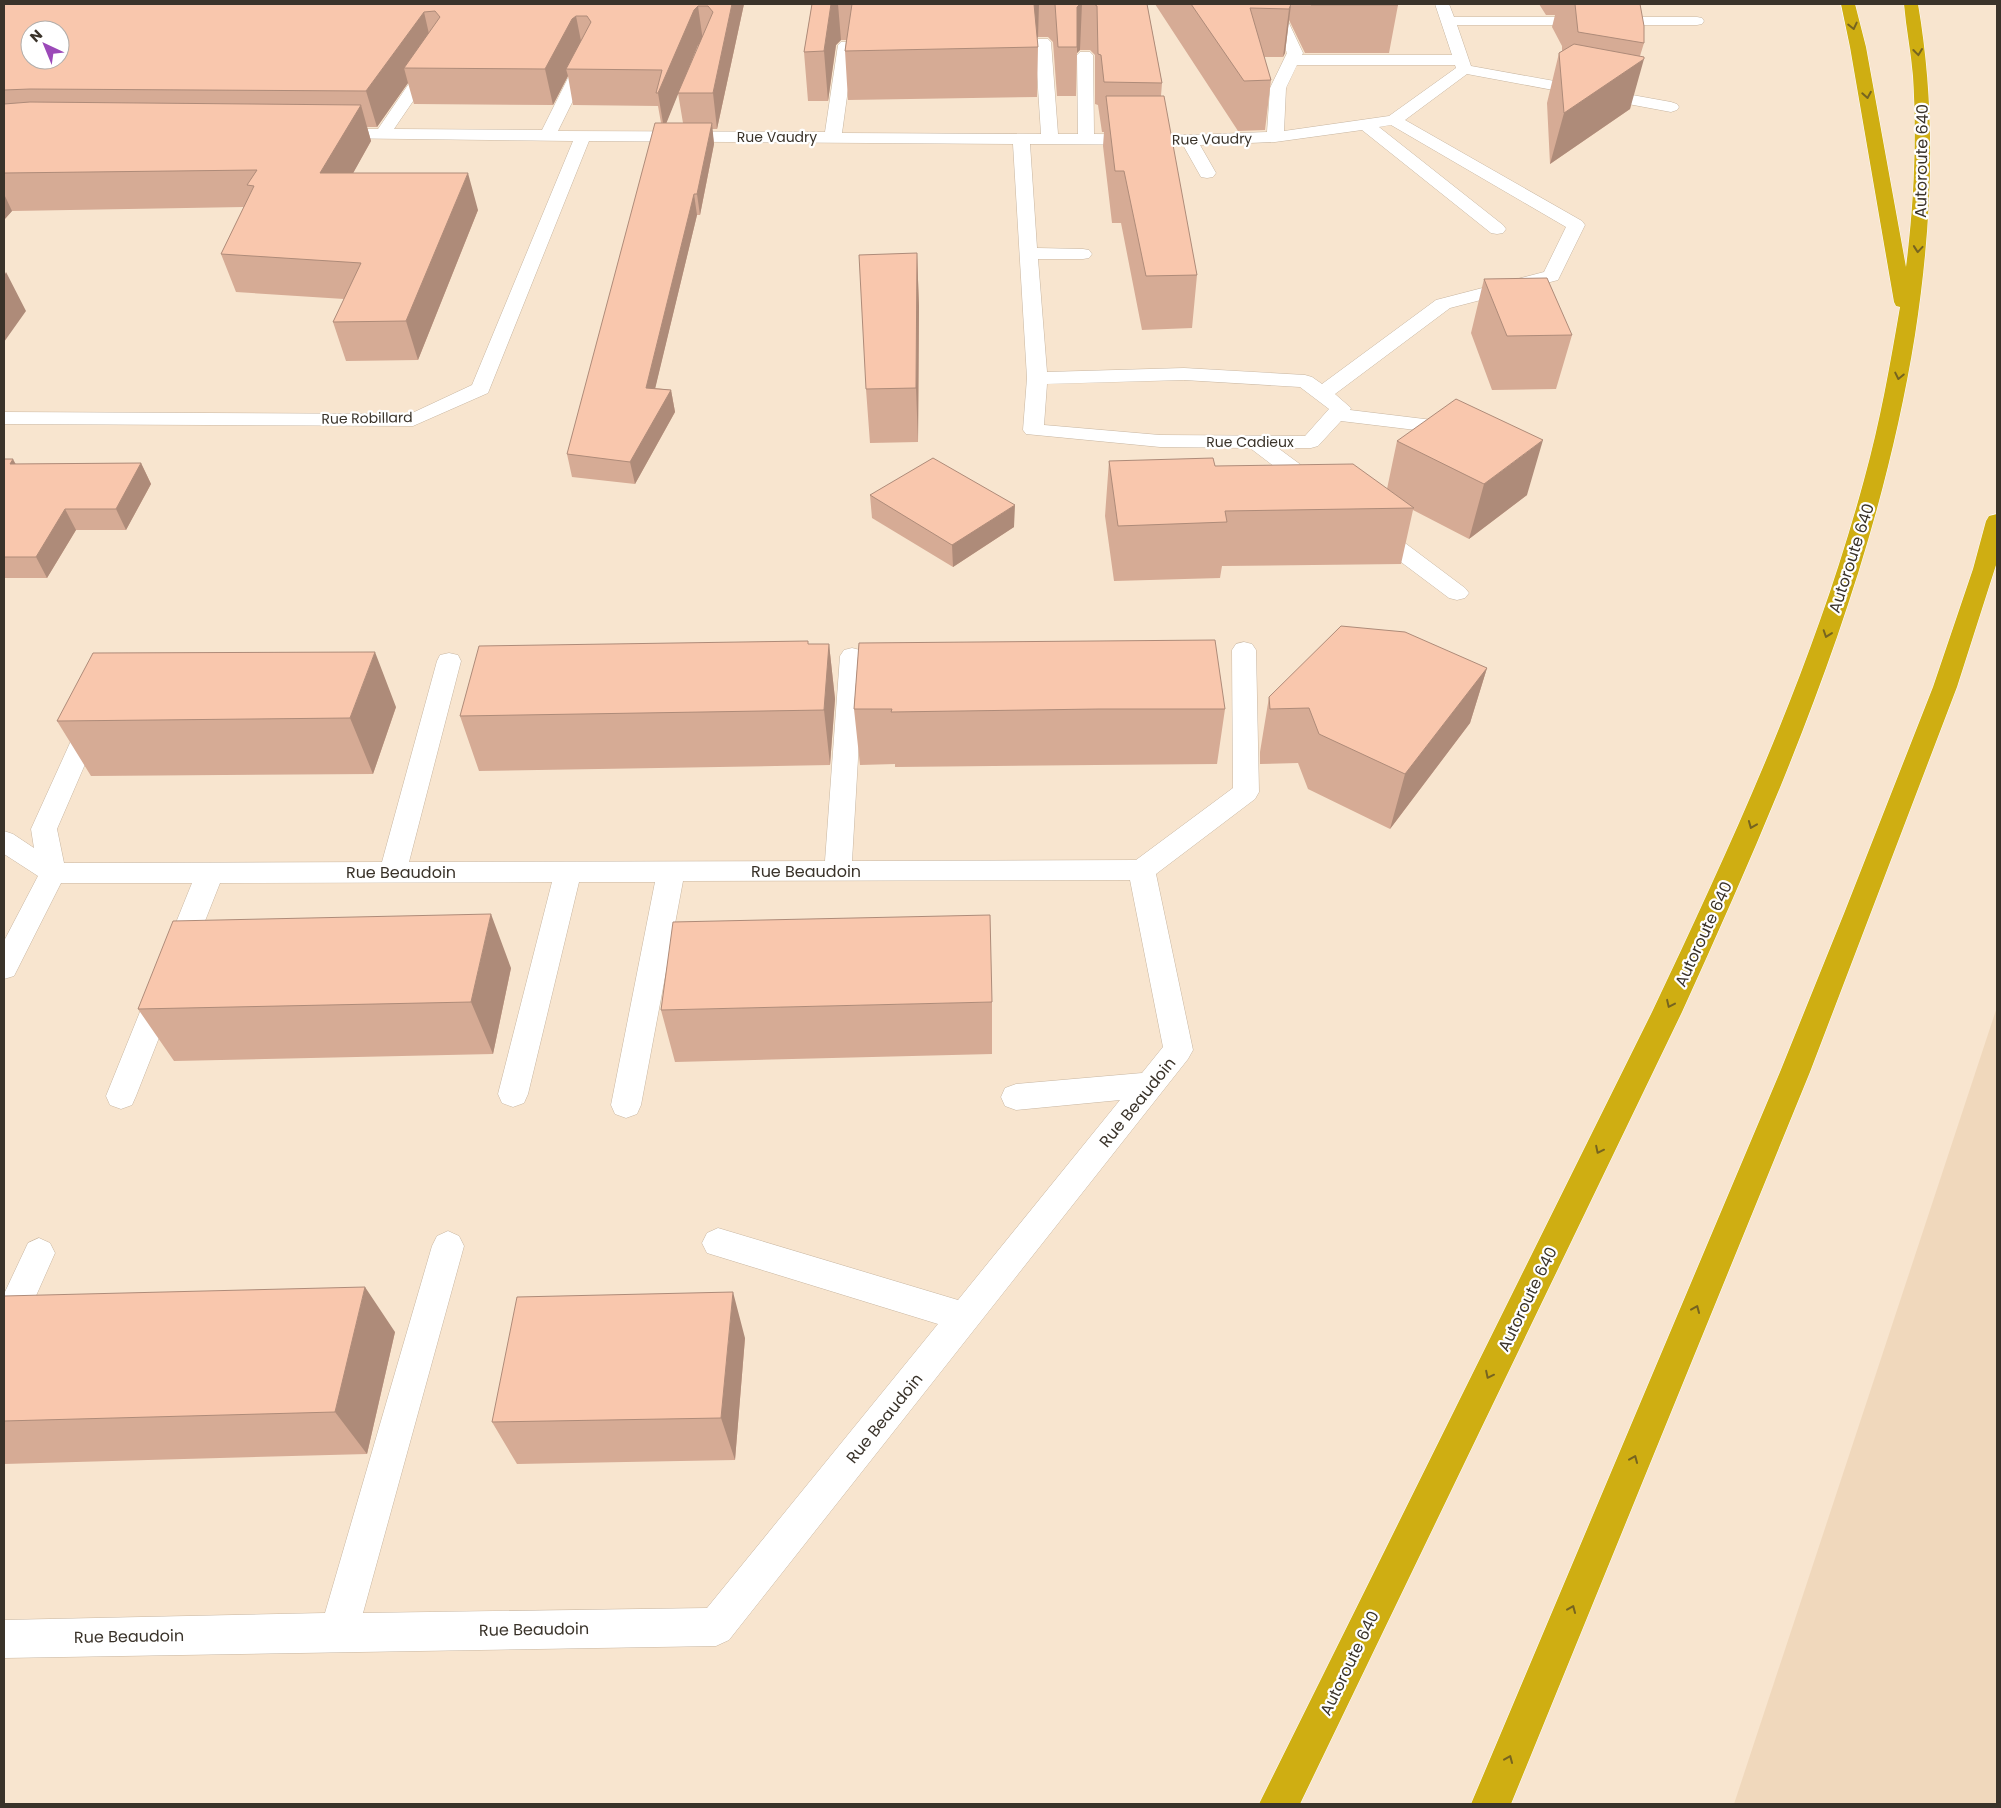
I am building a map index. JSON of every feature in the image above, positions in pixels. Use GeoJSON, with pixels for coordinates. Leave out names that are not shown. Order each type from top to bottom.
{"type":"FeatureCollection","features":[{"type":"Feature","properties":{"kind":"highway"},"geometry":{"type":"LineString","coordinates":[[1848,4],[1858,47],[1908,328]]}},
{"type":"Feature","properties":{"kind":"highway","name":"Autoroute 640"},"geometry":{"type":"LineString","coordinates":[[1280,1804],[1663,1021],[1744,844],[1787,743],[1830,624],[1865,516],[1884,446],[1908,328],[1918,253],[1923,142],[1919,55],[1911,4]]}},
{"type":"Feature","properties":{"kind":"highway"},"geometry":{"type":"LineString","coordinates":[[1490,1804],[1805,1046],[1890,832],[1945,687],[1984,569],[1997,521]]}},
{"type":"Feature","properties":{"kind":"highway"},"geometry":{"type":"LineString","coordinates":[[1984,569],[1997,541]]}},
{"type":"Feature","properties":{"kind":"street"},"geometry":{"type":"LineString","coordinates":[[1273,4],[1296,52],[1278,88],[1275,137]]}},
{"type":"Feature","properties":{"kind":"street"},"geometry":{"type":"LineString","coordinates":[[1442,4],[1463,65]]}},
{"type":"Feature","properties":{"kind":"street"},"geometry":{"type":"LineString","coordinates":[[1448,21],[1697,21]]}},
{"type":"Feature","properties":{"kind":"street"},"geometry":{"type":"LineString","coordinates":[[1043,42],[1050,139]]}},
{"type":"Feature","properties":{"kind":"street"},"geometry":{"type":"LineString","coordinates":[[833,137],[846,44]]}},
{"type":"Feature","properties":{"kind":"street"},"geometry":{"type":"LineString","coordinates":[[383,134],[439,51]]}},
{"type":"Feature","properties":{"kind":"street"},"geometry":{"type":"LineString","coordinates":[[1085,55],[1086,139]]}},
{"type":"Feature","properties":{"kind":"street"},"geometry":{"type":"LineString","coordinates":[[548,135],[588,56]]}},
{"type":"Feature","properties":{"kind":"street"},"geometry":{"type":"LineString","coordinates":[[1292,60],[1463,65],[1671,107]]}},
{"type":"Feature","properties":{"kind":"street","name":"Rue Vaudry"},"geometry":{"type":"LineString","coordinates":[[314,134],[1189,140],[1275,137],[1394,120],[1463,65]]}},
{"type":"Feature","properties":{"kind":"street"},"geometry":{"type":"LineString","coordinates":[[671,136],[678,118]]}},
{"type":"Feature","properties":{"kind":"street"},"geometry":{"type":"LineString","coordinates":[[1321,394],[1444,304],[1551,276],[1576,225],[1394,120]]}},
{"type":"Feature","properties":{"kind":"street"},"geometry":{"type":"LineString","coordinates":[[1365,124],[1497,229]]}},
{"type":"Feature","properties":{"kind":"street","name":"Rue Robillard"},"geometry":{"type":"LineString","coordinates":[[4,418],[413,420],[481,389],[583,136]]}},
{"type":"Feature","properties":{"kind":"street","name":"Rue Cadieux"},"geometry":{"type":"LineString","coordinates":[[1021,139],[1037,378],[1033,430],[1160,442],[1311,442],[1336,414]]}},
{"type":"Feature","properties":{"kind":"street"},"geometry":{"type":"LineString","coordinates":[[1189,140],[1207,173]]}},
{"type":"Feature","properties":{"kind":"street"},"geometry":{"type":"LineString","coordinates":[[1029,253],[1083,254]]}},
{"type":"Feature","properties":{"kind":"street"},"geometry":{"type":"LineString","coordinates":[[1037,378],[1184,374],[1305,381],[1341,408],[1336,414]]}},
{"type":"Feature","properties":{"kind":"street"},"geometry":{"type":"LineString","coordinates":[[1336,414],[1449,428]]}},
{"type":"Feature","properties":{"kind":"street"},"geometry":{"type":"LineString","coordinates":[[1256,442],[1334,500]]}},
{"type":"Feature","properties":{"kind":"street"},"geometry":{"type":"LineString","coordinates":[[1357,518],[1457,593]]}},
{"type":"Feature","properties":{"kind":"street"},"geometry":{"type":"LineString","coordinates":[[1142,870],[1246,792],[1244,650]]}},
{"type":"Feature","properties":{"kind":"street"},"geometry":{"type":"LineString","coordinates":[[838,871],[852,656]]}},
{"type":"Feature","properties":{"kind":"street"},"geometry":{"type":"LineString","coordinates":[[393,872],[449,661]]}},
{"type":"Feature","properties":{"kind":"street"},"geometry":{"type":"LineString","coordinates":[[4,968],[53,873],[44,829],[104,692]]}},
{"type":"Feature","properties":{"kind":"street"},"geometry":{"type":"LineString","coordinates":[[4,841],[53,873]]}},
{"type":"Feature","properties":{"kind":"street","name":"Rue Beaudoin"},"geometry":{"type":"LineString","coordinates":[[4,1639],[716,1627],[1178,1050],[1142,870],[53,873]]}},
{"type":"Feature","properties":{"kind":"street"},"geometry":{"type":"LineString","coordinates":[[513,1094],[568,871]]}},
{"type":"Feature","properties":{"kind":"street"},"geometry":{"type":"LineString","coordinates":[[626,1105],[671,872]]}},
{"type":"Feature","properties":{"kind":"street"},"geometry":{"type":"LineString","coordinates":[[121,1096],[210,873]]}},
{"type":"Feature","properties":{"kind":"street"},"geometry":{"type":"LineString","coordinates":[[1016,1097],[1150,1085]]}},
{"type":"Feature","properties":{"kind":"street"},"geometry":{"type":"LineString","coordinates":[[718,1243],[964,1317]]}},
{"type":"Feature","properties":{"kind":"street"},"geometry":{"type":"LineString","coordinates":[[339,1632],[448,1246]]}},
{"type":"Feature","properties":{"kind":"street"},"geometry":{"type":"LineString","coordinates":[[4,1330],[40,1253]]}},
{"type":"Feature","properties":{"kind":"shaded area"},"geometry":{"type":"Polygon","coordinates":[[[1997,1007],[1997,1804],[1734,1804],[1997,1007]]]}},
{"type":"Feature","properties":{"kind":"building"},"geometry":{"type":"Polygon","coordinates":[[[4,4],[732,4],[713,93],[678,93],[713,12],[708,6],[698,6],[694,10],[658,93],[656,93],[662,70],[566,69],[591,22],[587,16],[576,16],[572,19],[545,69],[404,68],[440,17],[435,11],[424,12],[366,91],[4,90],[4,4]]]}},
{"type":"Feature","properties":{"kind":"building"},"geometry":{"type":"Polygon","coordinates":[[[812,4],[831,4],[824,51],[804,52],[812,4]]]}},
{"type":"Feature","properties":{"kind":"building"},"geometry":{"type":"Polygon","coordinates":[[[852,4],[1034,4],[1038,47],[845,51],[852,4]]]}},
{"type":"Feature","properties":{"kind":"building"},"geometry":{"type":"Polygon","coordinates":[[[1055,4],[1080,4],[1077,7],[1077,47],[1058,47],[1055,4]]]}},
{"type":"Feature","properties":{"kind":"building"},"geometry":{"type":"Polygon","coordinates":[[[1094,4],[1147,4],[1162,83],[1104,82],[1101,55],[1098,54],[1097,6],[1094,4]]]}},
{"type":"Feature","properties":{"kind":"building"},"geometry":{"type":"Polygon","coordinates":[[[1191,4],[1291,4],[1289,9],[1250,8],[1271,80],[1244,81],[1191,4]]]}},
{"type":"Feature","properties":{"kind":"building"},"geometry":{"type":"Polygon","coordinates":[[[1397,4],[1398,5],[1311,5],[1397,4]]]}},
{"type":"Feature","properties":{"kind":"building"},"geometry":{"type":"Polygon","coordinates":[[[1575,4],[1640,4],[1644,26],[1644,43],[1578,32],[1575,4]]]}},
{"type":"Feature","properties":{"kind":"building"},"geometry":{"type":"Polygon","coordinates":[[[1574,44],[1644,57],[1644,59],[1564,113],[1559,53],[1574,44]]]}},
{"type":"Feature","properties":{"kind":"building"},"geometry":{"type":"Polygon","coordinates":[[[1106,96],[1164,96],[1197,275],[1146,276],[1124,171],[1115,171],[1106,96]]]}},
{"type":"Feature","properties":{"kind":"building"},"geometry":{"type":"Polygon","coordinates":[[[30,102],[361,105],[320,173],[468,173],[406,321],[333,322],[361,263],[221,254],[254,186],[247,185],[257,170],[4,173],[4,104],[30,102]]]}},
{"type":"Feature","properties":{"kind":"building"},"geometry":{"type":"Polygon","coordinates":[[[655,123],[712,123],[697,194],[694,194],[646,388],[671,390],[630,462],[567,454],[655,123]]]}},
{"type":"Feature","properties":{"kind":"building"},"geometry":{"type":"Polygon","coordinates":[[[917,253],[916,388],[866,389],[859,255],[917,253]]]}},
{"type":"Feature","properties":{"kind":"building"},"geometry":{"type":"Polygon","coordinates":[[[1547,278],[1572,335],[1507,336],[1484,279],[1547,278]]]}},
{"type":"Feature","properties":{"kind":"building"},"geometry":{"type":"Polygon","coordinates":[[[1456,399],[1543,440],[1484,484],[1397,441],[1456,399]]]}},
{"type":"Feature","properties":{"kind":"building"},"geometry":{"type":"Polygon","coordinates":[[[933,458],[1015,505],[952,545],[870,495],[933,458]]]}},
{"type":"Feature","properties":{"kind":"building"},"geometry":{"type":"Polygon","coordinates":[[[1213,458],[1215,466],[1353,464],[1414,508],[1225,511],[1227,522],[1118,526],[1109,461],[1213,458]]]}},
{"type":"Feature","properties":{"kind":"building"},"geometry":{"type":"Polygon","coordinates":[[[4,459],[13,459],[10,464],[141,463],[116,509],[65,509],[36,557],[4,557],[4,459]]]}},
{"type":"Feature","properties":{"kind":"building"},"geometry":{"type":"Polygon","coordinates":[[[1341,626],[1405,632],[1487,668],[1405,774],[1319,734],[1309,708],[1270,709],[1269,697],[1341,626]]]}},
{"type":"Feature","properties":{"kind":"building"},"geometry":{"type":"Polygon","coordinates":[[[1215,640],[1225,709],[891,712],[892,709],[854,709],[859,643],[1215,640]]]}},
{"type":"Feature","properties":{"kind":"building"},"geometry":{"type":"Polygon","coordinates":[[[808,641],[808,644],[829,644],[824,710],[460,716],[479,646],[808,641]]]}},
{"type":"Feature","properties":{"kind":"building"},"geometry":{"type":"Polygon","coordinates":[[[375,652],[350,718],[57,721],[93,653],[375,652]]]}},
{"type":"Feature","properties":{"kind":"building"},"geometry":{"type":"Polygon","coordinates":[[[491,914],[471,1002],[138,1009],[173,921],[491,914]]]}},
{"type":"Feature","properties":{"kind":"building"},"geometry":{"type":"Polygon","coordinates":[[[990,915],[992,1002],[661,1010],[673,922],[990,915]]]}},
{"type":"Feature","properties":{"kind":"building"},"geometry":{"type":"Polygon","coordinates":[[[365,1287],[335,1412],[4,1421],[4,1296],[365,1287]]]}},
{"type":"Feature","properties":{"kind":"building"},"geometry":{"type":"Polygon","coordinates":[[[733,1292],[721,1418],[492,1422],[517,1297],[733,1292]]]}}]}
